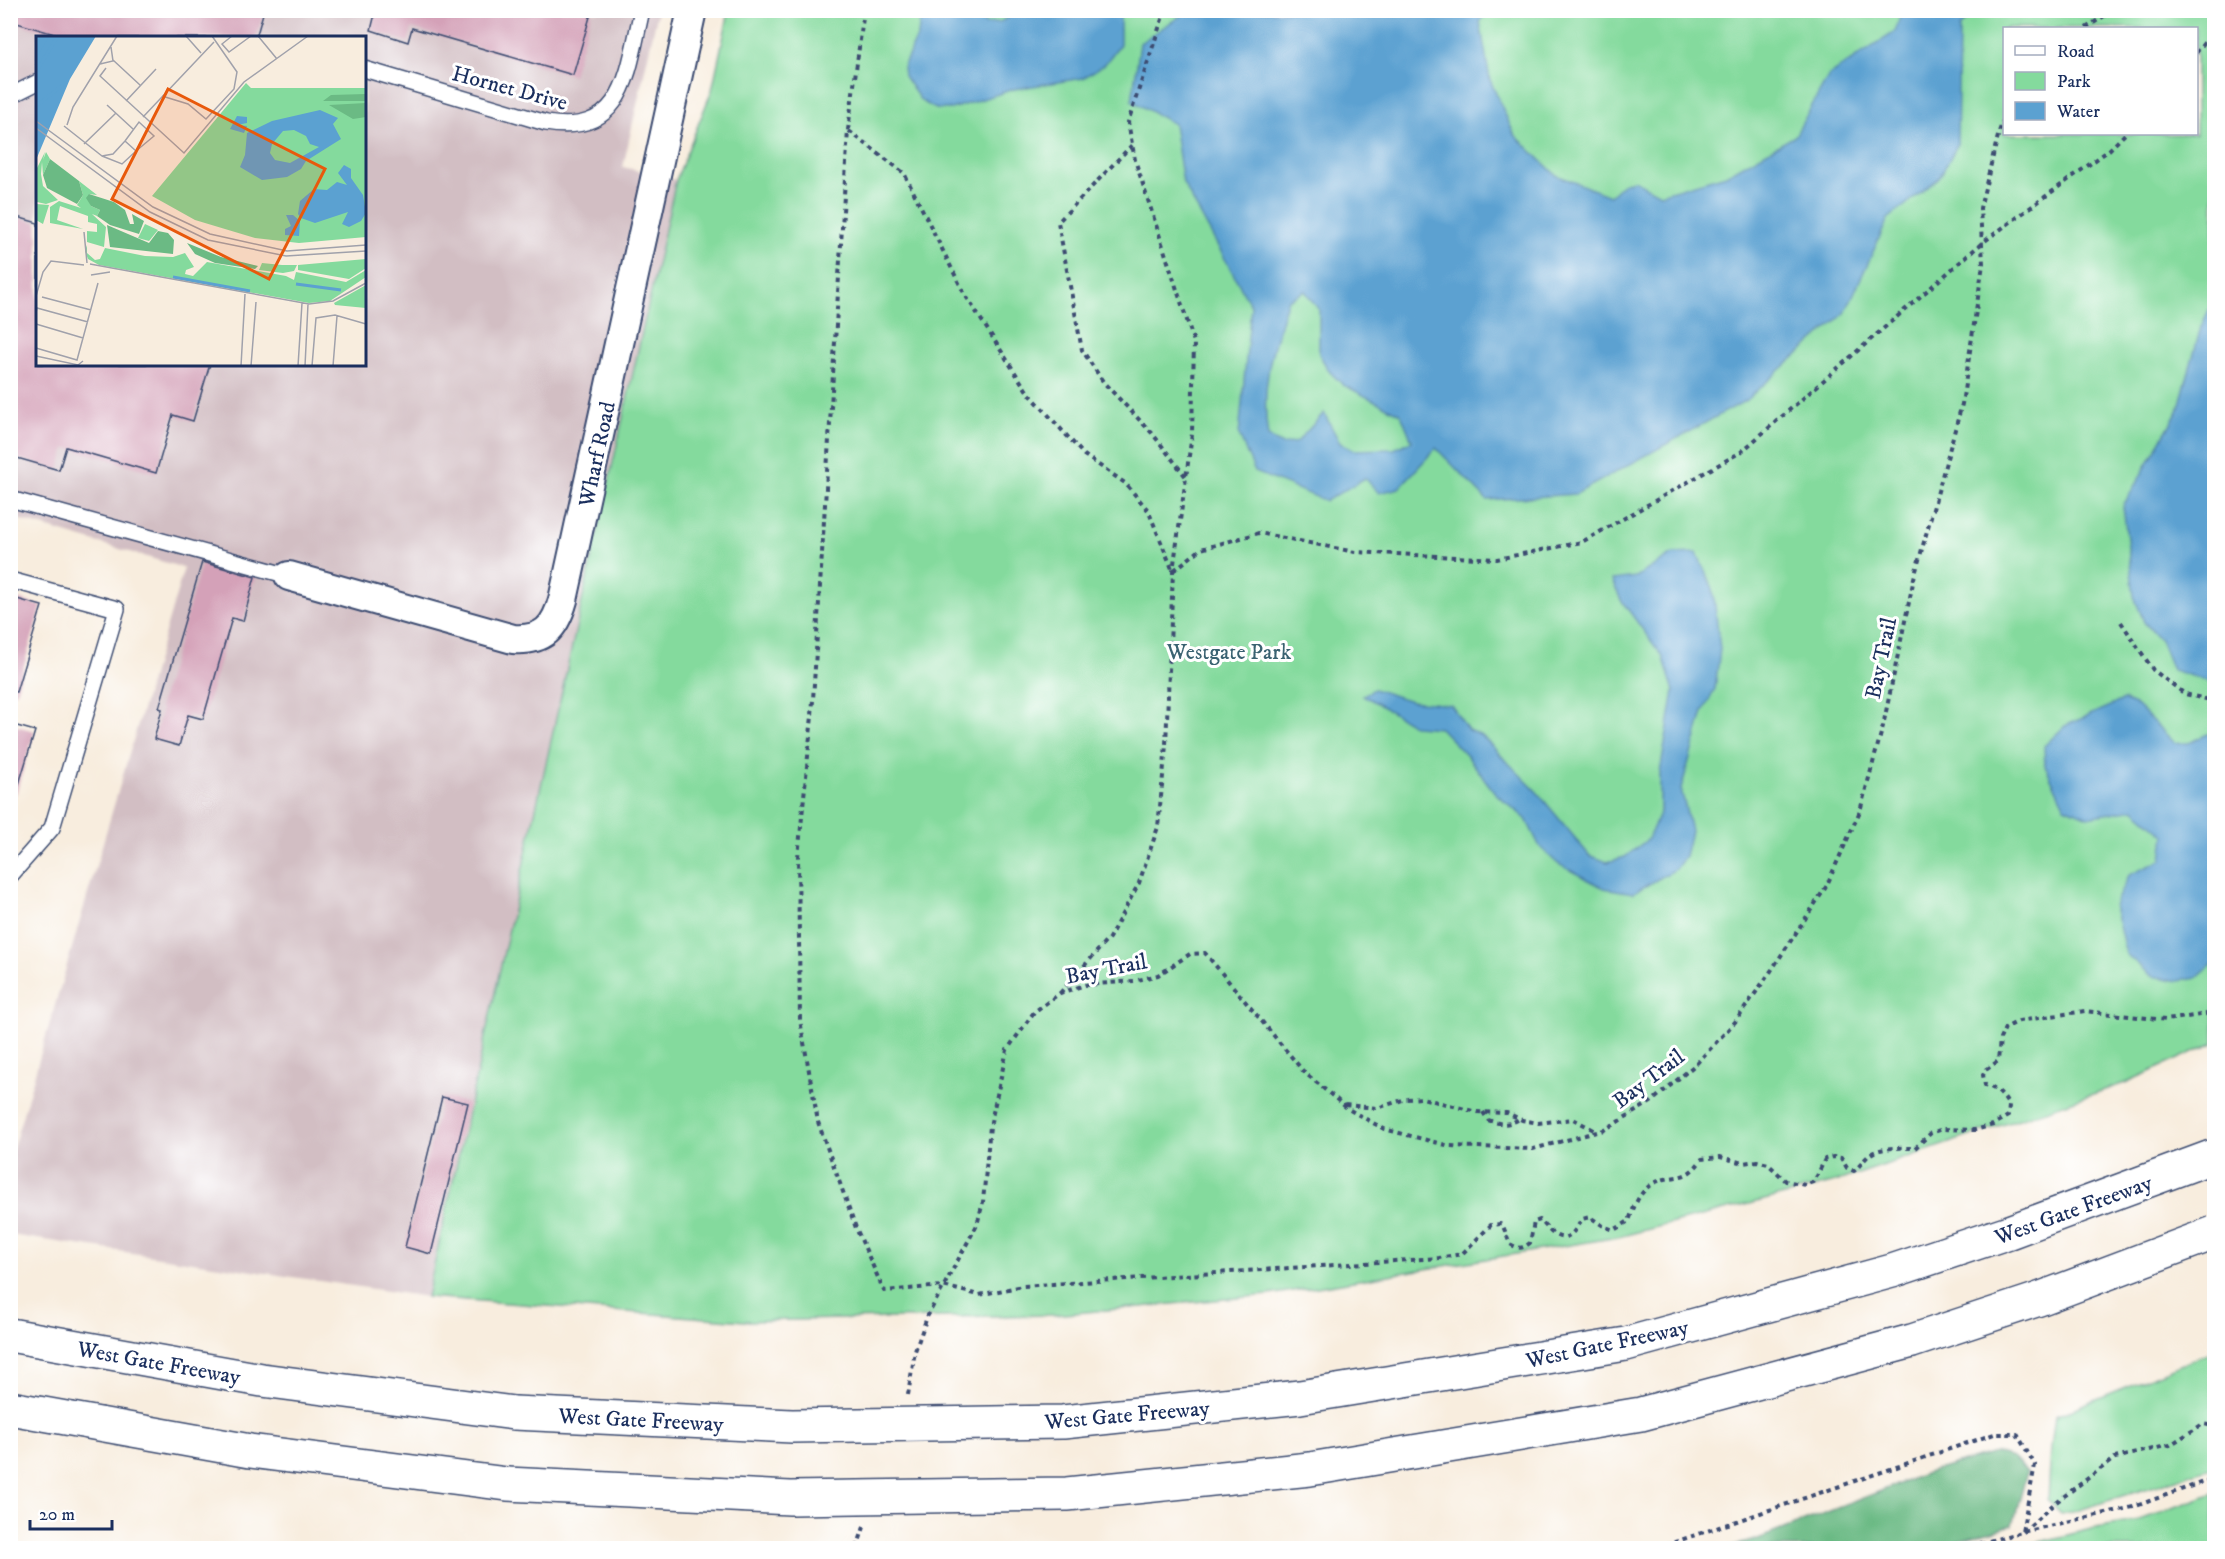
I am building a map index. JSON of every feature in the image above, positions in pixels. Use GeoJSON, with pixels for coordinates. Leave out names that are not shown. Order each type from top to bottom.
{"type":"FeatureCollection","features":[{"type":"Feature","properties":{"kind":"highway","name":"West Gate Freeway"},"geometry":{"type":"LineString","coordinates":[[10,1335],[261,1380],[514,1413],[792,1426],[1063,1422],[1300,1397],[1626,1344],[1892,1271],[2041,1221],[2214,1156]]}},
{"type":"Feature","properties":{"kind":"highway"},"geometry":{"type":"LineString","coordinates":[[10,1408],[250,1451],[507,1484],[790,1498],[1067,1494],[1310,1468],[1641,1414],[1912,1341],[2039,1299],[2214,1233]]}},
{"type":"Feature","properties":{"kind":"street","name":"Wharf Road"},"geometry":{"type":"LineString","coordinates":[[289,576],[506,638],[539,637],[554,623],[563,600],[574,554],[692,10]]}},
{"type":"Feature","properties":{"kind":"lane","name":"Hornet Drive"},"geometry":{"type":"LineString","coordinates":[[366,70],[546,123],[567,127],[581,125],[597,118],[609,109],[620,94],[642,10]]}},
{"type":"Feature","properties":{"kind":"lane"},"geometry":{"type":"LineString","coordinates":[[10,96],[36,83]]}},
{"type":"Feature","properties":{"kind":"lane"},"geometry":{"type":"LineString","coordinates":[[10,499],[289,576]]}},
{"type":"Feature","properties":{"kind":"lane"},"geometry":{"type":"LineString","coordinates":[[10,580],[117,609],[52,828],[10,876]]}},
{"type":"Feature","properties":{"kind":"path"},"geometry":{"type":"LineString","coordinates":[[864,10],[848,130],[812,716],[798,857],[800,1020],[819,1122],[856,1228],[884,1291],[943,1286],[979,1295],[1023,1286],[1438,1258],[1462,1254],[1491,1225],[1503,1226],[1510,1244],[1523,1248],[1530,1243],[1534,1222],[1540,1220],[1553,1234],[1564,1237],[1574,1234],[1582,1219],[1590,1217],[1614,1230],[1629,1221],[1636,1200],[1655,1182],[1681,1177],[1694,1170],[1702,1158],[1720,1157],[1743,1162],[1757,1161],[1768,1164],[1785,1180],[1805,1185],[1813,1182],[1825,1159],[1841,1158],[1847,1168],[1854,1171],[1862,1165],[1868,1155],[1889,1148],[1916,1149],[1931,1133],[1943,1129],[1965,1131],[1993,1125],[2008,1116],[2009,1106],[1999,1092],[1985,1085],[1983,1075],[1998,1061],[2000,1039],[2005,1028],[2019,1021],[2085,1011],[2166,1020],[2214,1013]]}},
{"type":"Feature","properties":{"kind":"path"},"geometry":{"type":"LineString","coordinates":[[1060,993],[1109,938],[1139,883],[1158,827],[1166,746],[1173,571],[1192,434],[1194,342],[1136,160],[1128,122],[1165,10]]}},
{"type":"Feature","properties":{"kind":"path"},"geometry":{"type":"LineString","coordinates":[[2088,27],[2113,10]]}},
{"type":"Feature","properties":{"kind":"path"},"geometry":{"type":"LineString","coordinates":[[2198,50],[2214,30]]}},
{"type":"Feature","properties":{"kind":"path","name":"Bay Trail"},"geometry":{"type":"LineString","coordinates":[[927,1317],[976,1225],[983,1202],[990,1126],[1007,1050],[1034,1012],[1060,993],[1084,985],[1134,981],[1158,975],[1190,954],[1205,952],[1304,1072],[1344,1105],[1384,1129],[1450,1146],[1533,1149],[1604,1130],[1651,1102],[1696,1064],[1734,1022],[1771,971],[1826,886],[1860,811],[1883,726],[1914,578],[1962,404],[1983,264],[1980,208],[1998,132],[2003,120]]}},
{"type":"Feature","properties":{"kind":"path"},"geometry":{"type":"LineString","coordinates":[[848,130],[904,173],[964,292],[1027,391],[1084,455],[1125,483],[1148,510],[1173,571]]}},
{"type":"Feature","properties":{"kind":"path"},"geometry":{"type":"LineString","coordinates":[[1173,571],[1201,549],[1259,533],[1355,552],[1497,559],[1582,542],[1741,452],[1982,243],[2109,150],[2124,135]]}},
{"type":"Feature","properties":{"kind":"path"},"geometry":{"type":"LineString","coordinates":[[1132,144],[1058,222],[1082,350],[1104,383],[1152,433],[1186,477]]}},
{"type":"Feature","properties":{"kind":"path"},"geometry":{"type":"LineString","coordinates":[[2121,622],[2153,670],[2186,694],[2214,701]]}},
{"type":"Feature","properties":{"kind":"path"},"geometry":{"type":"LineString","coordinates":[[1344,1105],[1377,1108],[1406,1099],[1422,1098],[1482,1112],[1507,1113],[1519,1119],[1538,1123],[1573,1119],[1597,1132]]}},
{"type":"Feature","properties":{"kind":"path"},"geometry":{"type":"LineString","coordinates":[[1482,1112],[1488,1120],[1498,1124],[1505,1125],[1519,1119]]}},
{"type":"Feature","properties":{"kind":"path"},"geometry":{"type":"LineString","coordinates":[[2022,1532],[2055,1503],[2115,1458],[2170,1446],[2203,1424],[2214,1426]]}},
{"type":"Feature","properties":{"kind":"path"},"geometry":{"type":"LineString","coordinates":[[1657,1548],[1994,1434],[2017,1434],[2035,1465],[2022,1532]]}},
{"type":"Feature","properties":{"kind":"path"},"geometry":{"type":"LineString","coordinates":[[1963,1548],[2133,1507],[2214,1478]]}},
{"type":"Feature","properties":{"kind":"shaded area"},"geometry":{"type":"Polygon","coordinates":[[[11,11],[658,11],[623,167],[676,180],[427,1297],[11,1235],[10,1158],[184,568],[11,517],[11,11]]]}},
{"type":"Feature","properties":{"kind":"green space","name":"Westgate Park"},"geometry":{"type":"Polygon","coordinates":[[[729,11],[2214,11],[2214,1043],[2125,1083],[1832,1183],[1618,1237],[1269,1295],[1054,1315],[745,1321],[427,1297],[676,180],[712,90],[729,11]]]}},
{"type":"Feature","properties":{"kind":"green space"},"geometry":{"type":"Polygon","coordinates":[[[2214,1351],[2214,1467],[2073,1512],[2061,1513],[2048,1500],[2055,1416],[2214,1351]]]}},
{"type":"Feature","properties":{"kind":"green space"},"geometry":{"type":"Polygon","coordinates":[[[1994,1453],[2013,1458],[2027,1472],[2013,1525],[1931,1548],[1724,1548],[1753,1541],[1927,1473],[1994,1453]]]}},
{"type":"Feature","properties":{"kind":"green space"},"geometry":{"type":"Polygon","coordinates":[[[2214,1493],[2214,1548],[2016,1548],[2091,1529],[2139,1520],[2214,1493]]]}},
{"type":"Feature","properties":{"kind":"water"},"geometry":{"type":"Polygon","coordinates":[[[921,11],[980,11],[979,18],[986,24],[1000,22],[1019,11],[1120,11],[1120,44],[1105,64],[1083,78],[1014,89],[951,109],[936,109],[921,101],[904,76],[903,67],[918,35],[921,11]]]}},
{"type":"Feature","properties":{"kind":"water"},"geometry":{"type":"Polygon","coordinates":[[[1188,11],[1488,11],[1480,22],[1490,80],[1514,134],[1556,175],[1610,196],[1625,182],[1634,180],[1660,194],[1726,175],[1795,136],[1829,75],[1895,32],[1902,11],[1974,11],[1959,28],[1957,145],[1939,178],[1888,219],[1845,313],[1745,401],[1576,494],[1487,500],[1436,448],[1399,488],[1379,493],[1365,478],[1326,501],[1255,472],[1239,435],[1251,306],[1183,183],[1174,124],[1132,101],[1140,43],[1188,11]],[[1305,291],[1288,300],[1269,367],[1266,401],[1268,437],[1282,445],[1297,442],[1324,413],[1340,443],[1353,450],[1394,449],[1412,441],[1401,414],[1343,385],[1329,371],[1319,354],[1319,310],[1305,291]]]}},
{"type":"Feature","properties":{"kind":"water"},"geometry":{"type":"Polygon","coordinates":[[[2214,299],[2214,683],[2172,670],[2160,640],[2144,622],[2134,596],[2123,506],[2178,411],[2201,327],[2214,299]]]}},
{"type":"Feature","properties":{"kind":"water"},"geometry":{"type":"Polygon","coordinates":[[[1697,553],[1713,589],[1720,649],[1715,689],[1703,712],[1681,789],[1691,831],[1685,856],[1676,869],[1633,893],[1604,888],[1558,864],[1540,847],[1526,819],[1495,793],[1468,757],[1440,728],[1415,726],[1363,695],[1374,689],[1411,701],[1451,705],[1468,730],[1482,736],[1537,792],[1589,855],[1607,862],[1625,857],[1648,839],[1660,812],[1660,773],[1674,691],[1663,657],[1621,600],[1612,580],[1636,577],[1673,554],[1697,553]]]}},
{"type":"Feature","properties":{"kind":"water"},"geometry":{"type":"Polygon","coordinates":[[[2123,700],[2137,706],[2175,743],[2189,743],[2214,731],[2214,963],[2197,978],[2178,981],[2152,976],[2126,954],[2114,906],[2129,875],[2162,860],[2165,835],[2134,809],[2088,817],[2065,807],[2045,766],[2044,746],[2065,726],[2123,700]]]}},
{"type":"Feature","properties":{"kind":"building"},"geometry":{"type":"Polygon","coordinates":[[[10,10],[264,10],[257,36],[61,36],[10,21],[10,10]]]}},
{"type":"Feature","properties":{"kind":"building"},"geometry":{"type":"Polygon","coordinates":[[[376,10],[592,10],[573,75],[412,28],[408,42],[371,30],[376,10]]]}},
{"type":"Feature","properties":{"kind":"building"},"geometry":{"type":"Polygon","coordinates":[[[10,215],[36,222],[36,366],[209,366],[193,421],[173,415],[156,473],[66,447],[59,470],[10,456],[10,215]]]}},
{"type":"Feature","properties":{"kind":"building"},"geometry":{"type":"Polygon","coordinates":[[[202,562],[255,577],[243,621],[232,618],[203,719],[188,715],[179,746],[154,739],[162,709],[159,708],[202,562]]]}},
{"type":"Feature","properties":{"kind":"building"},"geometry":{"type":"Polygon","coordinates":[[[10,597],[42,606],[16,692],[10,692],[10,597]]]}},
{"type":"Feature","properties":{"kind":"building"},"geometry":{"type":"Polygon","coordinates":[[[10,724],[35,731],[16,794],[10,793],[10,724]]]}},
{"type":"Feature","properties":{"kind":"building"},"geometry":{"type":"Polygon","coordinates":[[[442,1097],[468,1103],[431,1254],[405,1247],[442,1097]]]}}]}
